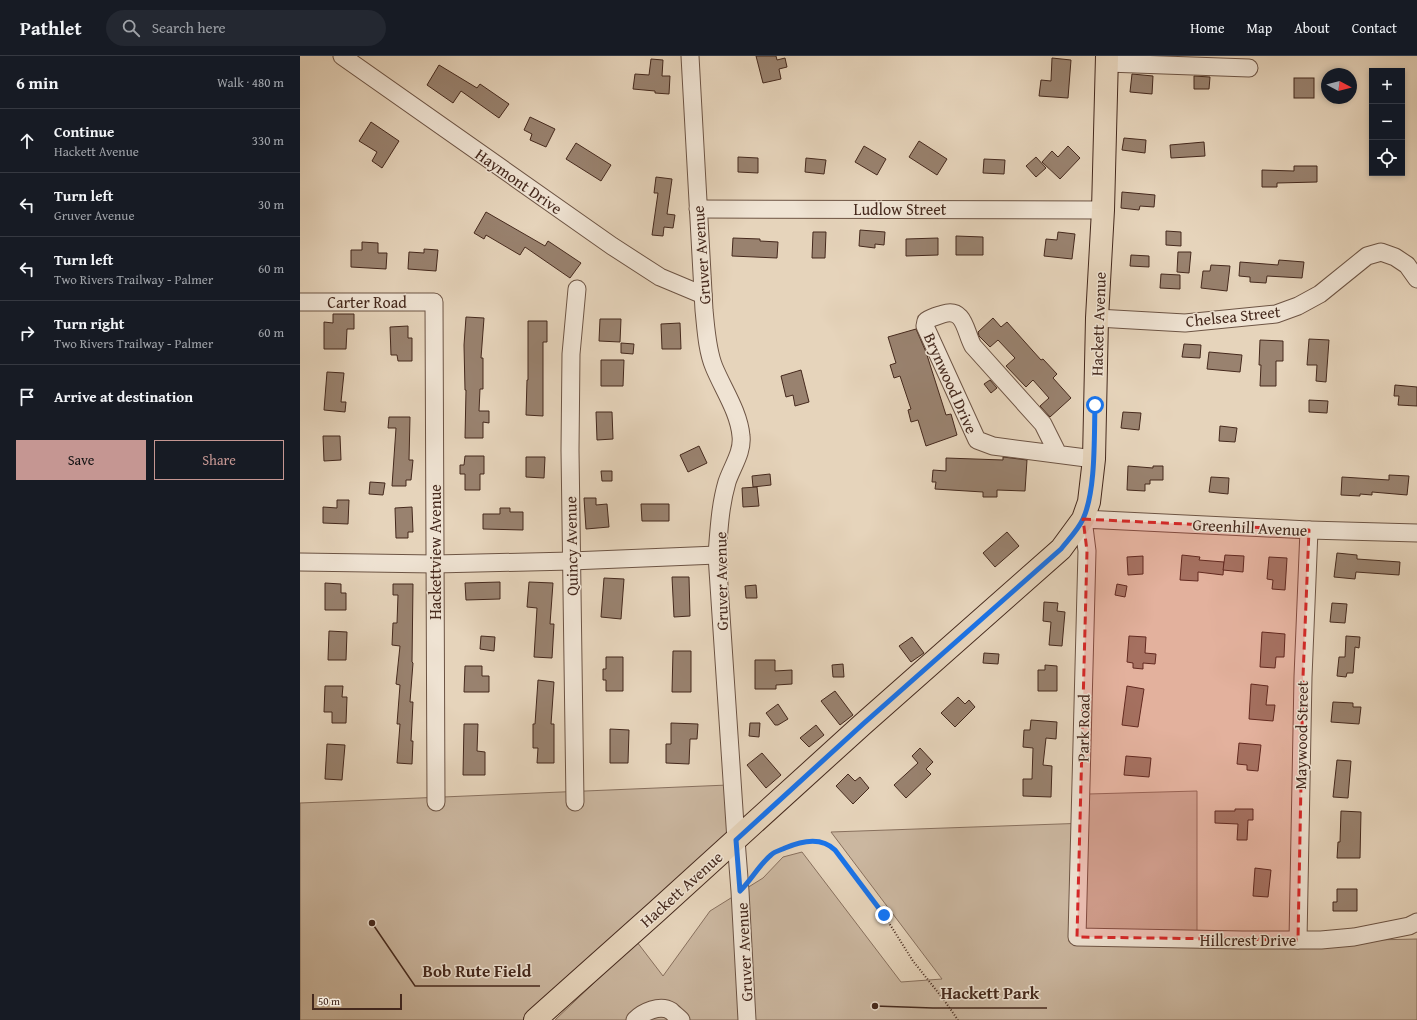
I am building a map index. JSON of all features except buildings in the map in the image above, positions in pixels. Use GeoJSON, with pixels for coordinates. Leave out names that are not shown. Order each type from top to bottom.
{"type":"FeatureCollection","features":[{"type":"Feature","properties":{"kind":"main road","name":"Hackett Avenue"},"geometry":{"type":"LineString","coordinates":[[535,1020],[736,840],[869,718],[1061,549],[1083,519],[1089,502],[1094,459],[1097,318],[1103,210],[1107,60]]}},
{"type":"Feature","properties":{"kind":"street","name":"Haymont Drive"},"geometry":{"type":"LineString","coordinates":[[342,56],[618,250],[660,277],[703,295]]}},
{"type":"Feature","properties":{"kind":"street","name":"Gruver Avenue"},"geometry":{"type":"LineString","coordinates":[[690,56],[703,295],[710,352],[714,367],[736,416],[741,436],[738,458],[727,481],[720,513],[717,555],[740,891],[747,1020]]}},
{"type":"Feature","properties":{"kind":"street"},"geometry":{"type":"LineString","coordinates":[[1107,60],[1249,68]]}},
{"type":"Feature","properties":{"kind":"street","name":"Ludlow Street"},"geometry":{"type":"LineString","coordinates":[[698,209],[1103,210]]}},
{"type":"Feature","properties":{"kind":"street","name":"Chelsea Street"},"geometry":{"type":"LineString","coordinates":[[1097,318],[1185,323],[1276,314],[1298,306],[1320,294],[1367,256],[1381,252],[1395,257],[1407,265],[1417,279]]}},
{"type":"Feature","properties":{"kind":"street","name":"Quincy Avenue"},"geometry":{"type":"LineString","coordinates":[[575,802],[571,561],[571,354],[578,289]]}},
{"type":"Feature","properties":{"kind":"street","name":"Carter Road"},"geometry":{"type":"LineString","coordinates":[[300,302],[434,302]]}},
{"type":"Feature","properties":{"kind":"street","name":"Hackettview Avenue"},"geometry":{"type":"LineString","coordinates":[[434,302],[436,802]]}},
{"type":"Feature","properties":{"kind":"street","name":"Brynwood Drive"},"geometry":{"type":"LineString","coordinates":[[1058,454],[1043,424],[973,346],[969,339],[964,322],[959,315],[954,312],[948,312],[932,317],[926,321],[925,326],[977,440],[993,446],[1094,459]]}},
{"type":"Feature","properties":{"kind":"street","name":"Greenhill Avenue"},"geometry":{"type":"LineString","coordinates":[[1083,519],[1309,530],[1417,533]]}},
{"type":"Feature","properties":{"kind":"street","name":"Park Road"},"geometry":{"type":"LineString","coordinates":[[1077,937],[1087,551],[1083,519]]}},
{"type":"Feature","properties":{"kind":"street","name":"Maywood Street"},"geometry":{"type":"LineString","coordinates":[[1298,940],[1302,699],[1309,530]]}},
{"type":"Feature","properties":{"kind":"street"},"geometry":{"type":"LineString","coordinates":[[300,562],[435,564],[571,561],[717,555]]}},
{"type":"Feature","properties":{"kind":"street","name":"Hillcrest Drive"},"geometry":{"type":"LineString","coordinates":[[1077,937],[1320,940],[1354,937],[1409,926],[1417,922]]}},
{"type":"Feature","properties":{"kind":"street"},"geometry":{"type":"LineString","coordinates":[[635,1020],[640,1015],[658,1008],[670,1010],[681,1020]]}},
{"type":"Feature","properties":{"kind":"path"},"geometry":{"type":"LineString","coordinates":[[740,891],[773,853],[796,843],[807,841],[820,842],[831,846],[884,915],[913,961],[958,1020]]}},
{"type":"Feature","properties":{"kind":"highlighted area"},"geometry":{"type":"Polygon","coordinates":[[[1083,519],[1309,530],[1303,677],[1298,940],[1077,937],[1087,551],[1083,519]]]}},
{"type":"Feature","properties":{"kind":"shaded area"},"geometry":{"type":"Polygon","coordinates":[[[728,785],[736,840],[541,1020],[300,1020],[300,803],[728,785]]]}},
{"type":"Feature","properties":{"kind":"shaded area"},"geometry":{"type":"Polygon","coordinates":[[[1197,791],[1197,944],[1417,939],[1417,1020],[555,1020],[637,942],[663,976],[710,911],[763,878],[783,857],[802,852],[901,982],[942,979],[831,832],[1088,823],[1088,794],[1197,791]]]}},
{"type":"Feature","properties":{"kind":"place","name":"Bob Rute Field"},"geometry":{"type":"Point","coordinates":[372,923]}},
{"type":"Feature","properties":{"kind":"place","name":"Hackett Park"},"geometry":{"type":"Point","coordinates":[875,1006]}},
{"type":"Feature","properties":{"kind":"route"},"geometry":{"type":"LineString","coordinates":[[884,915],[835,850],[827,843],[807,841],[796,843],[773,853],[740,891],[736,840],[863,724],[1061,549],[1083,519],[1089,502],[1094,459],[1095,405]]}}]}
